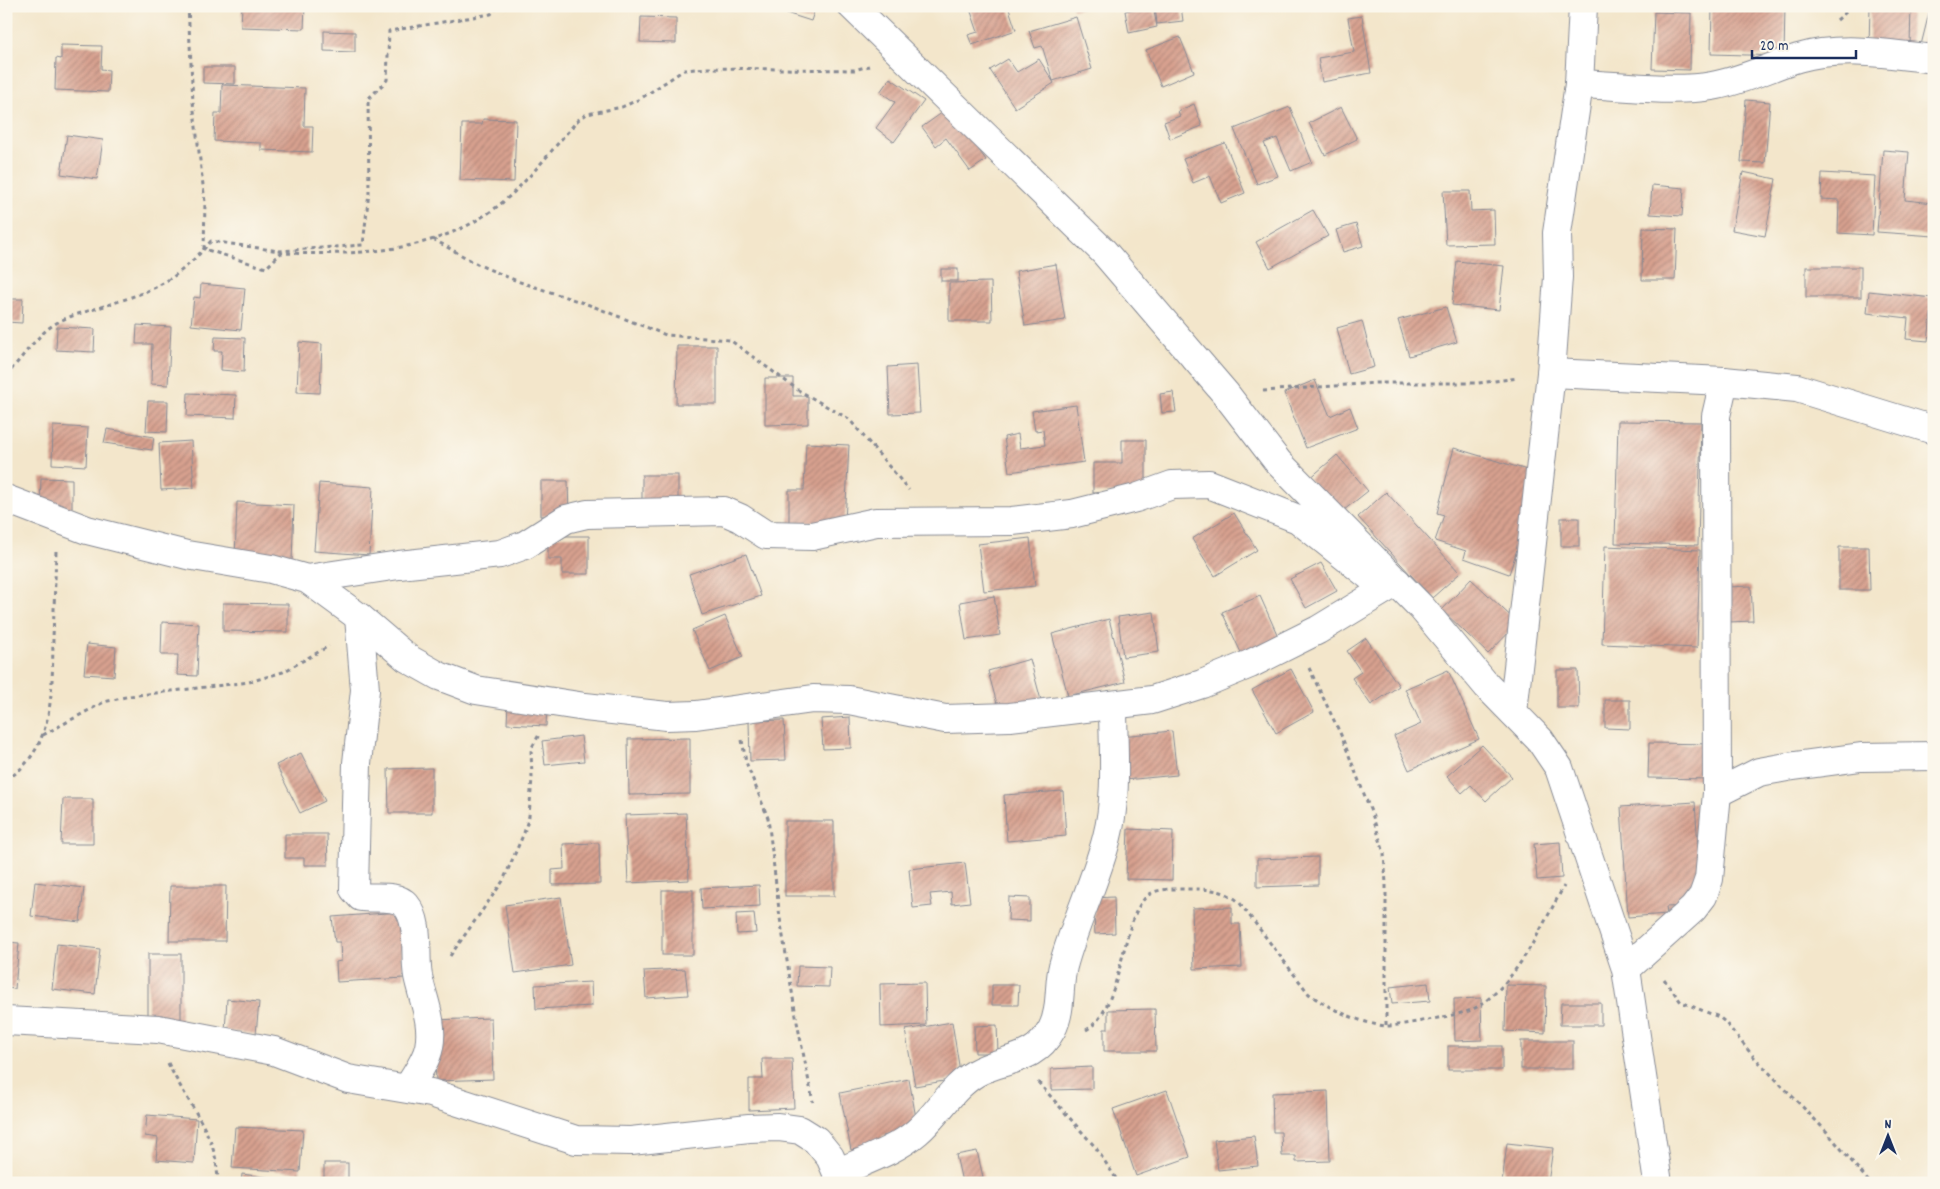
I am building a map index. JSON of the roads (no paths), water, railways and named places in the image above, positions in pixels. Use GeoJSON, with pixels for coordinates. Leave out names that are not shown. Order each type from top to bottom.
{"type":"FeatureCollection","features":[{"type":"Feature","properties":{"kind":"street"},"geometry":{"type":"LineString","coordinates":[[852,6],[1104,252],[1225,393],[1278,462],[1391,585],[1540,740],[1559,768],[1626,969],[1658,1183]]}},
{"type":"Feature","properties":{"kind":"street"},"geometry":{"type":"LineString","coordinates":[[1513,712],[1552,373],[1558,277],[1557,233],[1579,84],[1583,6]]}},
{"type":"Feature","properties":{"kind":"street"},"geometry":{"type":"LineString","coordinates":[[1579,84],[1688,88],[1712,86],[1774,68],[1799,58],[1842,52],[1862,51],[1934,59]]}},
{"type":"Feature","properties":{"kind":"street"},"geometry":{"type":"LineString","coordinates":[[1552,373],[1724,381],[1797,388],[1934,430]]}},
{"type":"Feature","properties":{"kind":"street"},"geometry":{"type":"LineString","coordinates":[[1626,969],[1693,909],[1704,896],[1709,879],[1717,793],[1716,416],[1724,381]]}},
{"type":"Feature","properties":{"kind":"street"},"geometry":{"type":"LineString","coordinates":[[306,579],[507,552],[525,545],[566,519],[587,514],[724,511],[740,518],[766,535],[812,536],[876,522],[1012,521],[1072,514],[1136,498],[1172,485],[1209,484],[1298,519],[1391,585]]}},
{"type":"Feature","properties":{"kind":"street"},"geometry":{"type":"LineString","coordinates":[[6,499],[87,530],[187,555],[271,568],[306,579],[406,658],[438,676],[476,690],[585,707],[667,716],[696,715],[813,699],[849,700],[945,719],[1010,718],[1152,700],[1202,684],[1295,641],[1391,585]]}},
{"type":"Feature","properties":{"kind":"street"},"geometry":{"type":"LineString","coordinates":[[359,622],[365,690],[357,763],[354,889],[361,897],[398,900],[406,905],[414,928],[416,965],[428,1011],[430,1038],[429,1050],[408,1088]]}},
{"type":"Feature","properties":{"kind":"street"},"geometry":{"type":"LineString","coordinates":[[6,1021],[158,1029],[274,1051],[348,1079],[430,1093],[576,1140],[631,1141],[778,1127],[800,1130],[816,1140],[830,1157],[837,1178],[916,1132],[962,1083],[977,1072],[1022,1058],[1036,1048],[1052,1029],[1056,1018],[1064,965],[1108,836],[1113,802],[1113,706]]}},
{"type":"Feature","properties":{"kind":"street"},"geometry":{"type":"LineString","coordinates":[[1717,793],[1759,772],[1787,767],[1861,758],[1934,756]]}}]}
